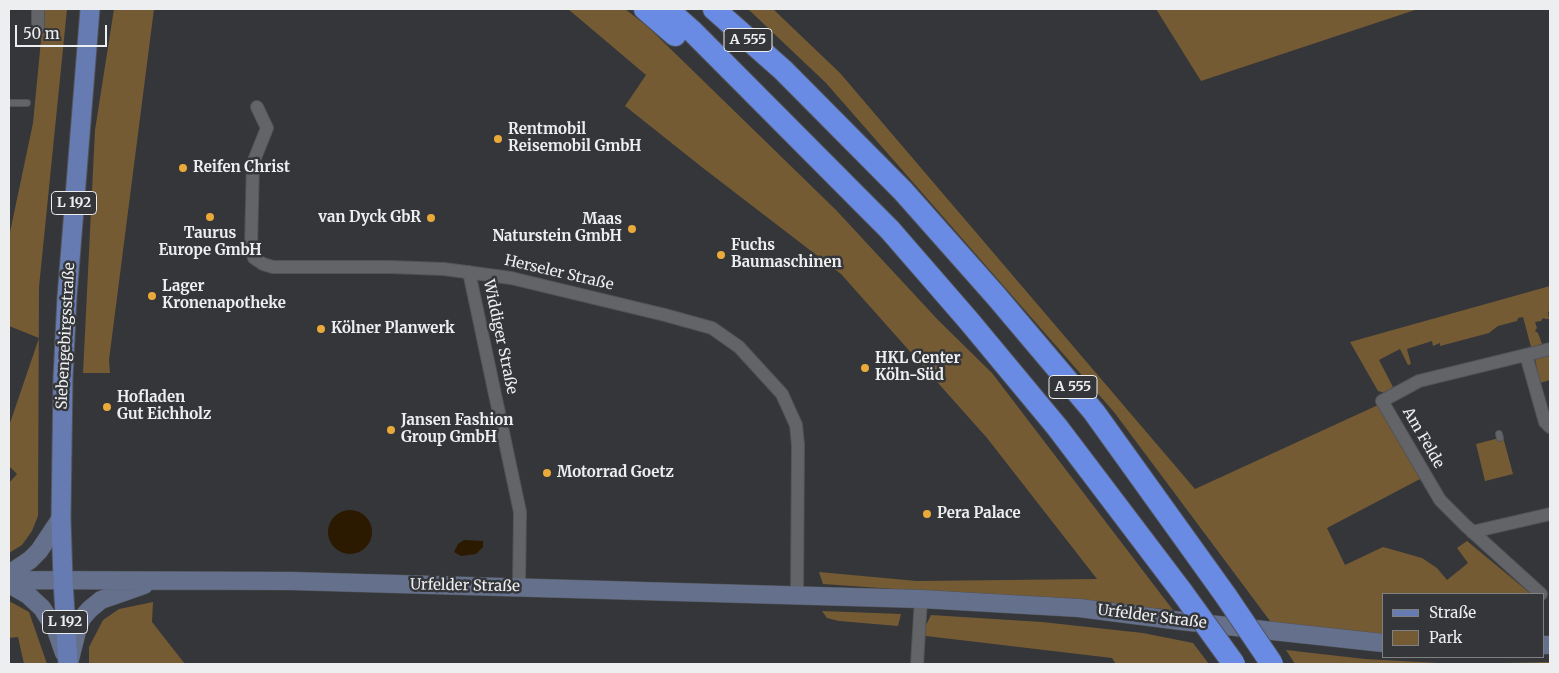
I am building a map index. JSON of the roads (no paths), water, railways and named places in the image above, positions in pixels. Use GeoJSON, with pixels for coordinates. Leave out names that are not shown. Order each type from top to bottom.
{"type":"FeatureCollection","features":[{"type":"Feature","properties":{"kind":"highway"},"geometry":{"type":"LineString","coordinates":[[645,9],[718,76],[850,204],[890,230]]}},
{"type":"Feature","properties":{"kind":"highway","name":"A 555"},"geometry":{"type":"LineString","coordinates":[[667,9],[692,31],[890,230],[969,321],[1056,427],[1182,592],[1234,664]]}},
{"type":"Feature","properties":{"kind":"highway","name":"A 555"},"geometry":{"type":"LineString","coordinates":[[714,9],[782,70],[903,191],[996,296],[1094,412],[1226,596],[1272,664]]}},
{"type":"Feature","properties":{"kind":"highway"},"geometry":{"type":"LineString","coordinates":[[732,9],[782,70]]}},
{"type":"Feature","properties":{"kind":"main road","name":"Siebengebirgsstraße"},"geometry":{"type":"LineString","coordinates":[[68,664],[61,518],[63,378],[67,297],[90,9]]}},
{"type":"Feature","properties":{"kind":"main road"},"geometry":{"type":"LineString","coordinates":[[9,574],[30,560],[39,551],[61,518]]}},
{"type":"Feature","properties":{"kind":"main road","name":"Urfelder Straße"},"geometry":{"type":"LineString","coordinates":[[9,580],[292,581],[921,599],[1079,608],[1382,643]]}},
{"type":"Feature","properties":{"kind":"main road","name":"L 192"},"geometry":{"type":"LineString","coordinates":[[68,664],[78,627],[82,618],[90,609],[101,600],[156,581]]}},
{"type":"Feature","properties":{"kind":"main road","name":"L 192"},"geometry":{"type":"LineString","coordinates":[[9,584],[28,595],[42,608],[56,630],[68,664]]}},
{"type":"Feature","properties":{"kind":"street"},"geometry":{"type":"LineString","coordinates":[[38,9],[38,28]]}},
{"type":"Feature","properties":{"kind":"street","name":"Herseler Straße"},"geometry":{"type":"LineString","coordinates":[[257,107],[267,128],[253,164],[251,247],[254,258],[263,264],[272,267],[444,269],[511,278],[712,328],[739,347],[782,394],[796,425],[798,445],[797,594]]}},
{"type":"Feature","properties":{"kind":"street","name":"Widdiger Straße"},"geometry":{"type":"LineString","coordinates":[[469,272],[520,512],[519,587]]}},
{"type":"Feature","properties":{"kind":"street","name":"Am Felde"},"geometry":{"type":"LineString","coordinates":[[1540,593],[1472,532],[1440,500],[1382,402],[1419,381],[1550,349]]}},
{"type":"Feature","properties":{"kind":"street"},"geometry":{"type":"LineString","coordinates":[[1526,355],[1545,422],[1550,427]]}},
{"type":"Feature","properties":{"kind":"street"},"geometry":{"type":"LineString","coordinates":[[1472,532],[1550,514]]}},
{"type":"Feature","properties":{"kind":"street"},"geometry":{"type":"LineString","coordinates":[[917,664],[921,599]]}},
{"type":"Feature","properties":{"kind":"lane"},"geometry":{"type":"LineString","coordinates":[[9,103],[27,103]]}},
{"type":"Feature","properties":{"kind":"place","name":"Rentmobil Reisemobil GmbH"},"geometry":{"type":"Point","coordinates":[498,139]}},
{"type":"Feature","properties":{"kind":"place","name":"Reifen Christ"},"geometry":{"type":"Point","coordinates":[183,168]}},
{"type":"Feature","properties":{"kind":"place","name":"Taurus Europe GmbH"},"geometry":{"type":"Point","coordinates":[210,217]}},
{"type":"Feature","properties":{"kind":"place","name":"van Dyck GbR"},"geometry":{"type":"Point","coordinates":[431,218]}},
{"type":"Feature","properties":{"kind":"place","name":"Maas Naturstein GmbH"},"geometry":{"type":"Point","coordinates":[632,229]}},
{"type":"Feature","properties":{"kind":"place","name":"Fuchs Baumaschinen"},"geometry":{"type":"Point","coordinates":[721,255]}},
{"type":"Feature","properties":{"kind":"place","name":"Lager Kronenapotheke"},"geometry":{"type":"Point","coordinates":[152,296]}},
{"type":"Feature","properties":{"kind":"place","name":"Kölner Planwerk"},"geometry":{"type":"Point","coordinates":[321,329]}},
{"type":"Feature","properties":{"kind":"place","name":"HKL Center Köln-Süd"},"geometry":{"type":"Point","coordinates":[865,368]}},
{"type":"Feature","properties":{"kind":"place","name":"Hofladen Gut Eichholz"},"geometry":{"type":"Point","coordinates":[107,407]}},
{"type":"Feature","properties":{"kind":"place","name":"Jansen Fashion Group GmbH"},"geometry":{"type":"Point","coordinates":[391,430]}},
{"type":"Feature","properties":{"kind":"place","name":"Motorrad Goetz"},"geometry":{"type":"Point","coordinates":[547,473]}},
{"type":"Feature","properties":{"kind":"place","name":"Pera Palace"},"geometry":{"type":"Point","coordinates":[927,514]}}]}
